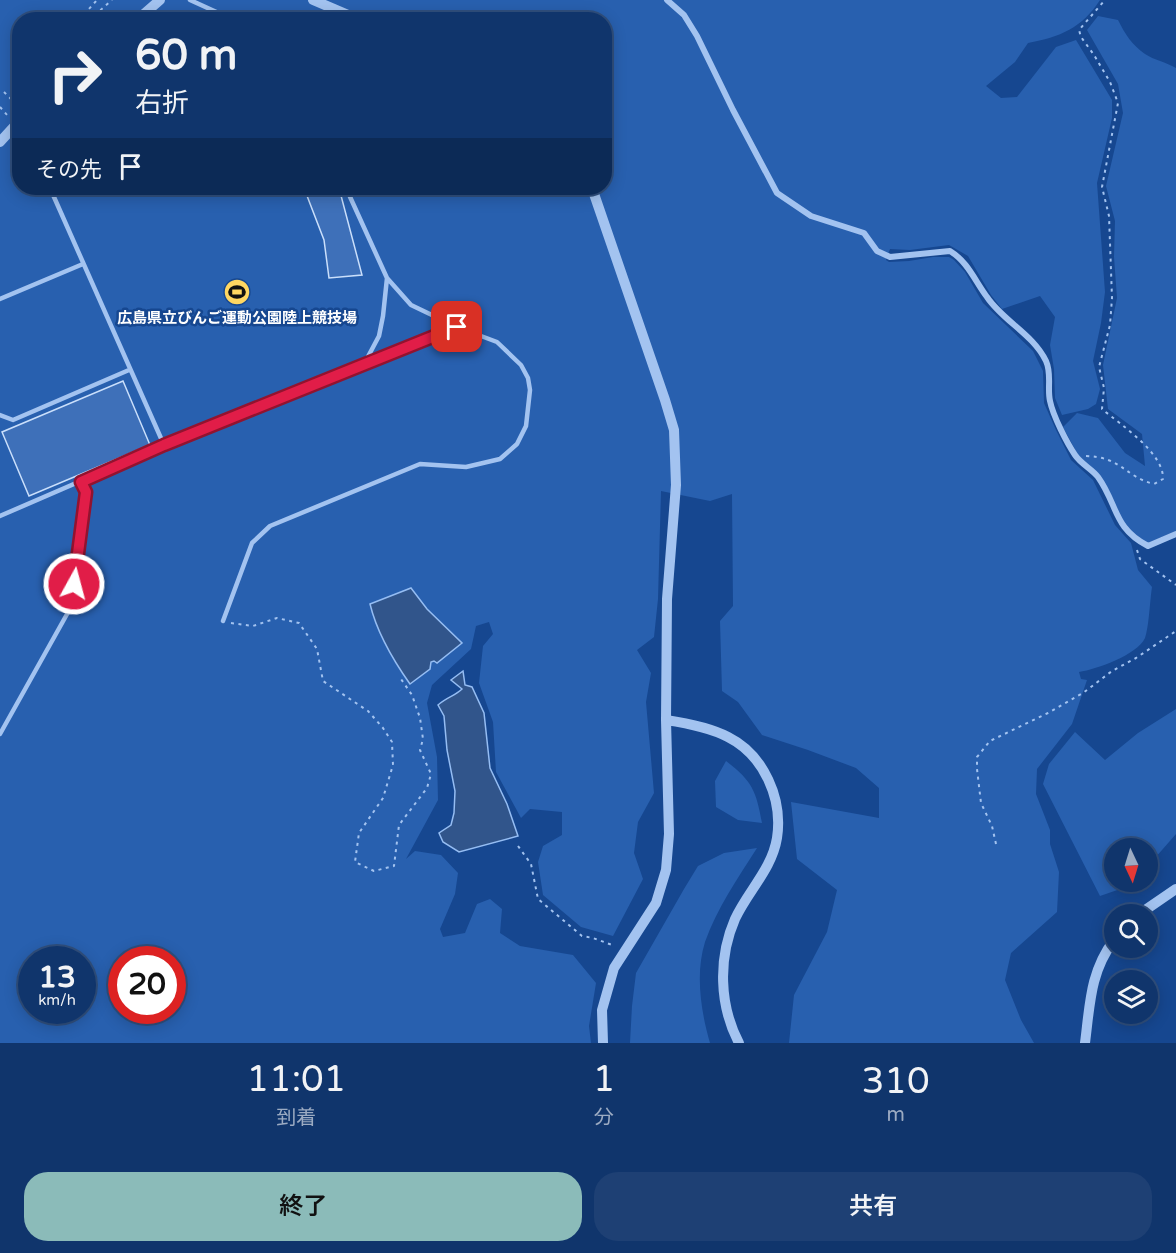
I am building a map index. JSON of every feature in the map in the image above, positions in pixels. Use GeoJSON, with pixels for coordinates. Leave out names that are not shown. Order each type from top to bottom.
{"type":"FeatureCollection","features":[{"type":"Feature","properties":{"kind":"street"},"geometry":{"type":"LineString","coordinates":[[146,12],[160,0]]}},
{"type":"Feature","properties":{"kind":"street"},"geometry":{"type":"LineString","coordinates":[[313,0],[341,12]]}},
{"type":"Feature","properties":{"kind":"street"},"geometry":{"type":"LineString","coordinates":[[667,0],[684,15],[697,36],[777,194],[811,216],[864,233],[877,251],[890,256],[950,251],[957,255],[970,269],[988,299],[1038,348],[1049,370],[1050,401],[1076,456],[1098,477],[1120,522],[1134,539],[1148,546],[1176,534]]}},
{"type":"Feature","properties":{"kind":"street"},"geometry":{"type":"LineString","coordinates":[[0,142],[12,129]]}},
{"type":"Feature","properties":{"kind":"street"},"geometry":{"type":"LineString","coordinates":[[594,195],[674,430],[676,485],[667,599],[666,720],[669,834],[666,870],[656,903],[614,968],[602,1011],[603,1043]]}},
{"type":"Feature","properties":{"kind":"street"},"geometry":{"type":"LineString","coordinates":[[666,720],[689,724],[728,737],[742,747],[759,765],[771,784],[776,801],[777,837],[768,865],[735,919],[722,969],[726,1009],[739,1043]]}},
{"type":"Feature","properties":{"kind":"street"},"geometry":{"type":"LineString","coordinates":[[1154,904],[1176,889]]}},
{"type":"Feature","properties":{"kind":"street"},"geometry":{"type":"LineString","coordinates":[[1085,1043],[1092,986],[1104,954]]}},
{"type":"Feature","properties":{"kind":"lane"},"geometry":{"type":"LineString","coordinates":[[190,0],[216,12]]}},
{"type":"Feature","properties":{"kind":"lane"},"geometry":{"type":"LineString","coordinates":[[53,195],[164,445]]}},
{"type":"Feature","properties":{"kind":"lane"},"geometry":{"type":"LineString","coordinates":[[223,621],[252,543],[270,526],[420,464],[466,467],[500,459],[516,444],[526,426],[530,404],[528,378],[525,371],[497,342],[457,327],[411,305],[387,278],[349,195]]}},
{"type":"Feature","properties":{"kind":"lane"},"geometry":{"type":"LineString","coordinates":[[0,299],[83,264]]}},
{"type":"Feature","properties":{"kind":"lane"},"geometry":{"type":"LineString","coordinates":[[363,366],[379,336],[387,278]]}},
{"type":"Feature","properties":{"kind":"lane"},"geometry":{"type":"LineString","coordinates":[[0,516],[164,445],[457,327]]}},
{"type":"Feature","properties":{"kind":"lane"},"geometry":{"type":"LineString","coordinates":[[0,415],[13,420],[129,370]]}},
{"type":"Feature","properties":{"kind":"lane"},"geometry":{"type":"LineString","coordinates":[[0,734],[71,607],[86,492],[81,482]]}},
{"type":"Feature","properties":{"kind":"path"},"geometry":{"type":"LineString","coordinates":[[87,12],[97,0]]}},
{"type":"Feature","properties":{"kind":"path"},"geometry":{"type":"LineString","coordinates":[[98,12],[112,0]]}},
{"type":"Feature","properties":{"kind":"path"},"geometry":{"type":"LineString","coordinates":[[1076,456],[1099,456],[1113,460],[1145,482],[1154,484],[1163,479],[1163,471],[1158,460],[1142,442],[1102,409],[1104,388],[1099,367],[1110,325],[1112,298],[1109,216],[1102,187],[1118,103],[1110,82],[1081,37],[1079,30],[1105,0]]}},
{"type":"Feature","properties":{"kind":"path"},"geometry":{"type":"LineString","coordinates":[[4,92],[12,100]]}},
{"type":"Feature","properties":{"kind":"path"},"geometry":{"type":"LineString","coordinates":[[0,107],[7,114]]}},
{"type":"Feature","properties":{"kind":"path"},"geometry":{"type":"LineString","coordinates":[[1134,539],[1140,559],[1176,585]]}},
{"type":"Feature","properties":{"kind":"path"},"geometry":{"type":"LineString","coordinates":[[223,621],[253,626],[278,618],[299,623],[317,650],[323,681],[368,711],[392,742],[393,765],[382,798],[359,832],[355,862],[374,871],[394,866],[399,825],[428,788],[431,774],[420,750],[423,739],[420,718],[412,695],[401,679]]}},
{"type":"Feature","properties":{"kind":"path"},"geometry":{"type":"LineString","coordinates":[[996,844],[992,826],[981,803],[977,757],[983,748],[990,741],[1083,693],[1112,670],[1136,658],[1176,632]]}},
{"type":"Feature","properties":{"kind":"path"},"geometry":{"type":"LineString","coordinates":[[518,846],[531,864],[538,899],[582,936],[626,951]]}},
{"type":"Feature","properties":{"kind":"shaded area"},"geometry":{"type":"Polygon","coordinates":[[[0,0],[1100,0],[1086,18],[1069,30],[1050,38],[1028,43],[1015,62],[986,86],[1001,98],[1017,97],[1056,47],[1076,40],[1112,100],[1112,118],[1097,183],[1105,292],[1093,361],[1100,389],[1096,404],[1088,409],[1062,415],[1055,398],[1050,345],[1055,317],[1040,296],[1002,309],[968,256],[949,245],[910,250],[890,249],[886,260],[889,262],[949,257],[954,260],[965,272],[983,303],[1033,351],[1043,371],[1044,403],[1071,460],[1093,480],[1115,525],[1131,543],[1138,570],[1152,587],[1145,638],[1134,650],[1125,655],[1096,668],[1079,672],[1081,679],[1087,680],[1072,724],[1037,769],[1036,794],[1050,830],[1050,844],[1059,872],[1057,912],[1011,953],[1005,980],[1021,1020],[1034,1043],[789,1043],[794,995],[827,932],[837,890],[797,859],[791,802],[879,818],[879,788],[856,768],[762,735],[738,702],[722,691],[720,621],[733,606],[732,494],[710,501],[661,491],[658,599],[654,637],[637,650],[651,673],[646,702],[654,793],[638,822],[634,853],[643,879],[613,936],[581,927],[543,895],[538,862],[543,846],[562,835],[562,812],[530,809],[521,818],[496,772],[493,722],[479,683],[483,646],[493,634],[489,622],[476,626],[471,649],[432,685],[427,703],[437,757],[438,800],[406,859],[415,851],[441,855],[458,873],[455,894],[440,929],[443,937],[465,933],[477,904],[490,899],[502,909],[500,933],[520,946],[573,955],[596,983],[589,1026],[591,1043],[0,1043],[0,0]]]}},
{"type":"Feature","properties":{"kind":"shaded area"},"geometry":{"type":"Polygon","coordinates":[[[1098,16],[1118,20],[1129,39],[1140,51],[1176,68],[1176,531],[1148,543],[1136,537],[1122,520],[1100,475],[1078,455],[1063,427],[1077,413],[1098,418],[1125,453],[1145,466],[1142,434],[1108,409],[1103,365],[1117,298],[1114,257],[1115,221],[1106,186],[1123,113],[1118,84],[1087,30],[1098,16]]]}},
{"type":"Feature","properties":{"kind":"shaded area"},"geometry":{"type":"Polygon","coordinates":[[[411,588],[427,609],[462,643],[437,663],[431,662],[430,669],[410,684],[386,646],[370,604],[411,588]]]}},
{"type":"Feature","properties":{"kind":"shaded area"},"geometry":{"type":"Polygon","coordinates":[[[463,671],[465,685],[472,687],[484,713],[490,768],[507,804],[518,836],[459,852],[443,842],[439,833],[451,825],[455,791],[447,750],[444,716],[438,705],[462,689],[451,680],[463,671]]]}},
{"type":"Feature","properties":{"kind":"shaded area"},"geometry":{"type":"Polygon","coordinates":[[[1176,709],[1176,834],[1158,855],[1158,838],[1104,838],[1104,892],[1112,892],[1100,896],[1043,784],[1049,764],[1075,732],[1105,760],[1138,733],[1176,709]]]}},
{"type":"Feature","properties":{"kind":"shaded area"},"geometry":{"type":"Polygon","coordinates":[[[726,761],[742,774],[752,787],[762,823],[738,820],[716,807],[715,781],[726,761]]]}},
{"type":"Feature","properties":{"kind":"shaded area"},"geometry":{"type":"Polygon","coordinates":[[[757,848],[716,917],[702,954],[700,993],[710,1043],[630,1043],[636,973],[698,866],[724,853],[757,848]]]}},
{"type":"Feature","properties":{"kind":"building"},"geometry":{"type":"Polygon","coordinates":[[[307,195],[341,195],[362,275],[329,278],[324,240],[307,195]]]}},
{"type":"Feature","properties":{"kind":"building"},"geometry":{"type":"Polygon","coordinates":[[[123,381],[150,445],[29,496],[2,432],[123,381]]]}},
{"type":"Feature","properties":{"kind":"place","name":"広島県立びんご運動公園陸上競技場"},"geometry":{"type":"Point","coordinates":[237,292]}},
{"type":"Feature","properties":{"kind":"route"},"geometry":{"type":"LineString","coordinates":[[74,584],[86,492],[81,482],[164,445],[457,327]]}}]}
